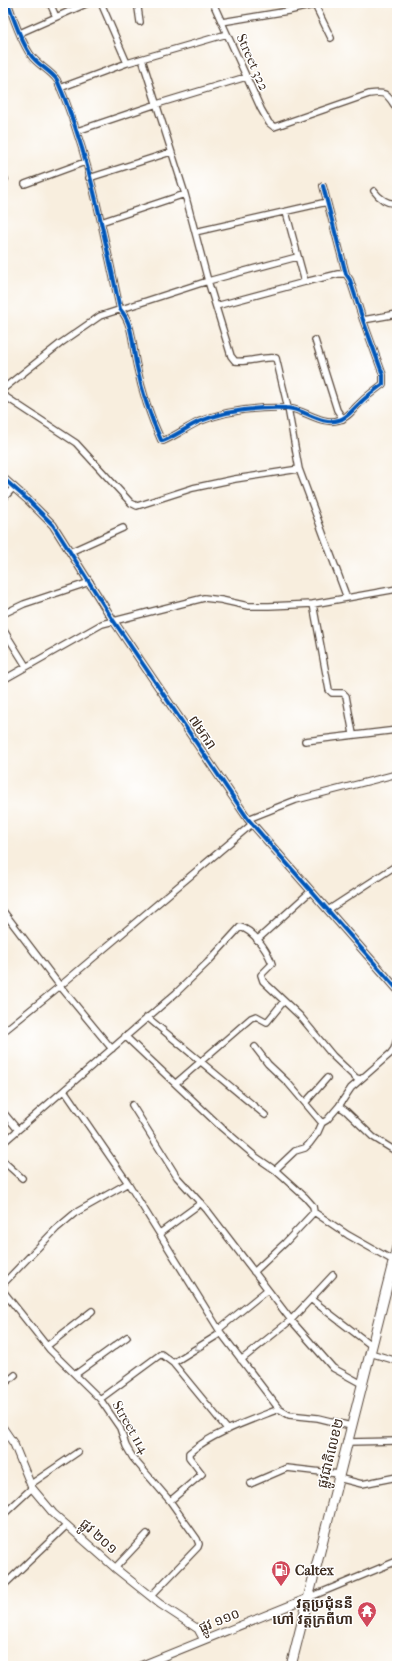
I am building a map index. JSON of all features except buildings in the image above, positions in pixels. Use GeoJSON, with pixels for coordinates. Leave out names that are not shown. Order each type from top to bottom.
{"type":"FeatureCollection","features":[{"type":"Feature","properties":{"kind":"highway","name":"ផ្លូវជាតិលេខ២"},"geometry":{"type":"LineString","coordinates":[[291,1666],[351,1426],[394,1268],[397,1248]]}},
{"type":"Feature","properties":{"kind":"street"},"geometry":{"type":"LineString","coordinates":[[8,3],[30,54],[38,63],[54,75],[77,131],[90,178],[120,309],[126,316],[131,332],[146,403],[152,421],[161,440],[167,440],[178,432],[200,422],[229,413],[269,408],[288,408],[329,421],[337,421],[343,419],[383,384],[384,380],[350,280],[346,274],[323,186]]}},
{"type":"Feature","properties":{"kind":"street"},"geometry":{"type":"LineString","coordinates":[[50,3],[56,17]]}},
{"type":"Feature","properties":{"kind":"street"},"geometry":{"type":"LineString","coordinates":[[20,33],[88,3]]}},
{"type":"Feature","properties":{"kind":"street"},"geometry":{"type":"LineString","coordinates":[[101,3],[127,63]]}},
{"type":"Feature","properties":{"kind":"street"},"geometry":{"type":"LineString","coordinates":[[140,22],[138,8],[141,3]]}},
{"type":"Feature","properties":{"kind":"street","name":"Street 322"},"geometry":{"type":"LineString","coordinates":[[213,3],[261,109],[269,124],[274,127],[369,94],[380,92],[387,94],[397,110]]}},
{"type":"Feature","properties":{"kind":"street"},"geometry":{"type":"LineString","coordinates":[[222,22],[315,6],[322,3]]}},
{"type":"Feature","properties":{"kind":"street"},"geometry":{"type":"LineString","coordinates":[[315,6],[331,38]]}},
{"type":"Feature","properties":{"kind":"street"},"geometry":{"type":"LineString","coordinates":[[60,88],[127,63],[227,34]]}},
{"type":"Feature","properties":{"kind":"street"},"geometry":{"type":"LineString","coordinates":[[142,59],[185,194],[208,281],[231,356],[235,361],[241,362],[268,357],[276,358],[288,408],[299,469],[347,598]]}},
{"type":"Feature","properties":{"kind":"street"},"geometry":{"type":"LineString","coordinates":[[77,131],[156,104],[246,77]]}},
{"type":"Feature","properties":{"kind":"street"},"geometry":{"type":"LineString","coordinates":[[90,178],[171,152]]}},
{"type":"Feature","properties":{"kind":"street"},"geometry":{"type":"LineString","coordinates":[[25,184],[85,162]]}},
{"type":"Feature","properties":{"kind":"street"},"geometry":{"type":"LineString","coordinates":[[374,191],[377,196],[386,201],[392,204],[397,203]]}},
{"type":"Feature","properties":{"kind":"street"},"geometry":{"type":"LineString","coordinates":[[100,222],[185,194]]}},
{"type":"Feature","properties":{"kind":"street"},"geometry":{"type":"LineString","coordinates":[[195,232],[327,202]]}},
{"type":"Feature","properties":{"kind":"street"},"geometry":{"type":"LineString","coordinates":[[286,212],[305,282]]}},
{"type":"Feature","properties":{"kind":"street"},"geometry":{"type":"LineString","coordinates":[[3,388],[61,343],[100,316],[208,281],[297,257]]}},
{"type":"Feature","properties":{"kind":"street"},"geometry":{"type":"LineString","coordinates":[[216,306],[305,282],[338,274],[346,274]]}},
{"type":"Feature","properties":{"kind":"street"},"geometry":{"type":"LineString","coordinates":[[363,320],[397,314]]}},
{"type":"Feature","properties":{"kind":"street"},"geometry":{"type":"LineString","coordinates":[[315,340],[337,410],[343,419]]}},
{"type":"Feature","properties":{"kind":"street"},"geometry":{"type":"LineString","coordinates":[[3,395],[76,443],[131,503],[137,506],[193,488],[236,479],[299,469]]}},
{"type":"Feature","properties":{"kind":"street","name":"៧មករា"},"geometry":{"type":"LineString","coordinates":[[3,478],[52,525],[113,620],[250,821],[397,989]]}},
{"type":"Feature","properties":{"kind":"street"},"geometry":{"type":"LineString","coordinates":[[3,499],[14,487]]}},
{"type":"Feature","properties":{"kind":"street"},"geometry":{"type":"LineString","coordinates":[[70,552],[123,528]]}},
{"type":"Feature","properties":{"kind":"street"},"geometry":{"type":"LineString","coordinates":[[3,614],[24,604],[90,582]]}},
{"type":"Feature","properties":{"kind":"street"},"geometry":{"type":"LineString","coordinates":[[3,680],[102,624],[204,598],[248,606],[313,604],[397,589]]}},
{"type":"Feature","properties":{"kind":"street"},"geometry":{"type":"LineString","coordinates":[[313,604],[329,690],[332,693],[343,693],[346,696],[353,734]]}},
{"type":"Feature","properties":{"kind":"street"},"geometry":{"type":"LineString","coordinates":[[3,629],[26,666]]}},
{"type":"Feature","properties":{"kind":"street"},"geometry":{"type":"LineString","coordinates":[[304,741],[397,730]]}},
{"type":"Feature","properties":{"kind":"street"},"geometry":{"type":"LineString","coordinates":[[3,1032],[60,986],[250,821],[296,800],[397,774]]}},
{"type":"Feature","properties":{"kind":"street"},"geometry":{"type":"LineString","coordinates":[[328,910],[397,865]]}},
{"type":"Feature","properties":{"kind":"street"},"geometry":{"type":"LineString","coordinates":[[257,940],[311,891]]}},
{"type":"Feature","properties":{"kind":"street"},"geometry":{"type":"LineString","coordinates":[[3,911],[60,986],[112,1049]]}},
{"type":"Feature","properties":{"kind":"street"},"geometry":{"type":"LineString","coordinates":[[3,1143],[112,1049],[201,969],[240,927],[248,930],[270,958],[272,964],[261,975],[262,978],[300,1016],[333,1056],[356,1078],[360,1079]]}},
{"type":"Feature","properties":{"kind":"street"},"geometry":{"type":"LineString","coordinates":[[176,1083],[254,1016],[267,1022],[284,1001]]}},
{"type":"Feature","properties":{"kind":"street"},"geometry":{"type":"LineString","coordinates":[[147,1017],[265,1115]]}},
{"type":"Feature","properties":{"kind":"street"},"geometry":{"type":"LineString","coordinates":[[125,1036],[222,1128],[306,1197],[313,1206],[314,1212],[394,1268]]}},
{"type":"Feature","properties":{"kind":"street"},"geometry":{"type":"LineString","coordinates":[[275,1170],[295,1151],[305,1148],[309,1144],[318,1132],[322,1123],[327,1120],[339,1106],[351,1088],[391,1053],[397,1040]]}},
{"type":"Feature","properties":{"kind":"street"},"geometry":{"type":"LineString","coordinates":[[255,1047],[268,1064],[288,1083],[322,1123]]}},
{"type":"Feature","properties":{"kind":"street"},"geometry":{"type":"LineString","coordinates":[[305,1103],[327,1078]]}},
{"type":"Feature","properties":{"kind":"street"},"geometry":{"type":"LineString","coordinates":[[64,1090],[128,1183],[220,1331],[280,1409],[289,1415],[318,1418],[351,1426]]}},
{"type":"Feature","properties":{"kind":"street"},"geometry":{"type":"LineString","coordinates":[[132,1105],[177,1178],[201,1203],[291,1320],[333,1368],[362,1384]]}},
{"type":"Feature","properties":{"kind":"street"},"geometry":{"type":"LineString","coordinates":[[339,1106],[373,1137],[397,1152]]}},
{"type":"Feature","properties":{"kind":"street"},"geometry":{"type":"LineString","coordinates":[[3,1112],[18,1130]]}},
{"type":"Feature","properties":{"kind":"street"},"geometry":{"type":"LineString","coordinates":[[3,1161],[22,1178]]}},
{"type":"Feature","properties":{"kind":"street"},"geometry":{"type":"LineString","coordinates":[[3,1284],[56,1229],[75,1213],[128,1183]]}},
{"type":"Feature","properties":{"kind":"street"},"geometry":{"type":"LineString","coordinates":[[160,1233],[201,1203]]}},
{"type":"Feature","properties":{"kind":"street"},"geometry":{"type":"LineString","coordinates":[[254,1272],[285,1243],[314,1212]]}},
{"type":"Feature","properties":{"kind":"street"},"geometry":{"type":"LineString","coordinates":[[241,1360],[291,1320],[312,1300],[333,1275]]}},
{"type":"Feature","properties":{"kind":"street"},"geometry":{"type":"LineString","coordinates":[[173,1363],[220,1331],[267,1290]]}},
{"type":"Feature","properties":{"kind":"street","name":"Street 114"},"geometry":{"type":"LineString","coordinates":[[3,1291],[47,1346],[100,1399],[120,1428],[133,1458],[170,1501],[199,1544],[198,1547],[151,1596]]}},
{"type":"Feature","properties":{"kind":"street"},"geometry":{"type":"LineString","coordinates":[[312,1300],[371,1350],[397,1361]]}},
{"type":"Feature","properties":{"kind":"street"},"geometry":{"type":"LineString","coordinates":[[47,1346],[92,1311]]}},
{"type":"Feature","properties":{"kind":"street"},"geometry":{"type":"LineString","coordinates":[[76,1374],[127,1337]]}},
{"type":"Feature","properties":{"kind":"street"},"geometry":{"type":"LineString","coordinates":[[100,1399],[161,1354],[173,1363],[228,1430]]}},
{"type":"Feature","properties":{"kind":"street"},"geometry":{"type":"LineString","coordinates":[[3,1385],[14,1375]]}},
{"type":"Feature","properties":{"kind":"street"},"geometry":{"type":"LineString","coordinates":[[170,1501],[202,1474],[189,1457],[189,1453],[228,1430],[280,1409]]}},
{"type":"Feature","properties":{"kind":"street","name":"ផ្លូវ ២០១"},"geometry":{"type":"LineString","coordinates":[[3,1428],[14,1444],[32,1486],[53,1513],[115,1568],[151,1596],[198,1629],[204,1640]]}},
{"type":"Feature","properties":{"kind":"street"},"geometry":{"type":"LineString","coordinates":[[348,1442],[397,1441]]}},
{"type":"Feature","properties":{"kind":"street"},"geometry":{"type":"LineString","coordinates":[[3,1514],[32,1486],[78,1452]]}},
{"type":"Feature","properties":{"kind":"street"},"geometry":{"type":"LineString","coordinates":[[250,1484],[286,1468],[339,1476],[362,1484],[397,1476]]}},
{"type":"Feature","properties":{"kind":"street"},"geometry":{"type":"LineString","coordinates":[[3,1586],[68,1525]]}},
{"type":"Feature","properties":{"kind":"street"},"geometry":{"type":"LineString","coordinates":[[115,1568],[147,1534]]}},
{"type":"Feature","properties":{"kind":"street"},"geometry":{"type":"LineString","coordinates":[[308,1598],[397,1561]]}},
{"type":"Feature","properties":{"kind":"street","name":"ផ្លូវ ១១០"},"geometry":{"type":"LineString","coordinates":[[140,1666],[308,1598]]}},
{"type":"Feature","properties":{"kind":"cycle path"},"geometry":{"type":"LineString","coordinates":[[8,3],[26,48],[33,58],[57,80],[78,135],[87,164],[120,309],[128,322],[141,386],[161,440],[163,441],[208,418],[230,412],[253,409],[286,408],[326,421],[339,420],[348,415],[365,398],[383,384],[383,375],[350,280],[346,274],[323,186]]}},
{"type":"Feature","properties":{"kind":"cycle path"},"geometry":{"type":"LineString","coordinates":[[3,478],[53,525],[113,620],[248,819],[397,989]]}},
{"type":"Feature","properties":{"kind":"place","name":"Caltex"},"geometry":{"type":"Point","coordinates":[281,1587]}},
{"type":"Feature","properties":{"kind":"place","name":"វត្តប្រជុំននី ហៅ វត្តក្រពីហា"},"geometry":{"type":"Point","coordinates":[367,1628]}}]}
